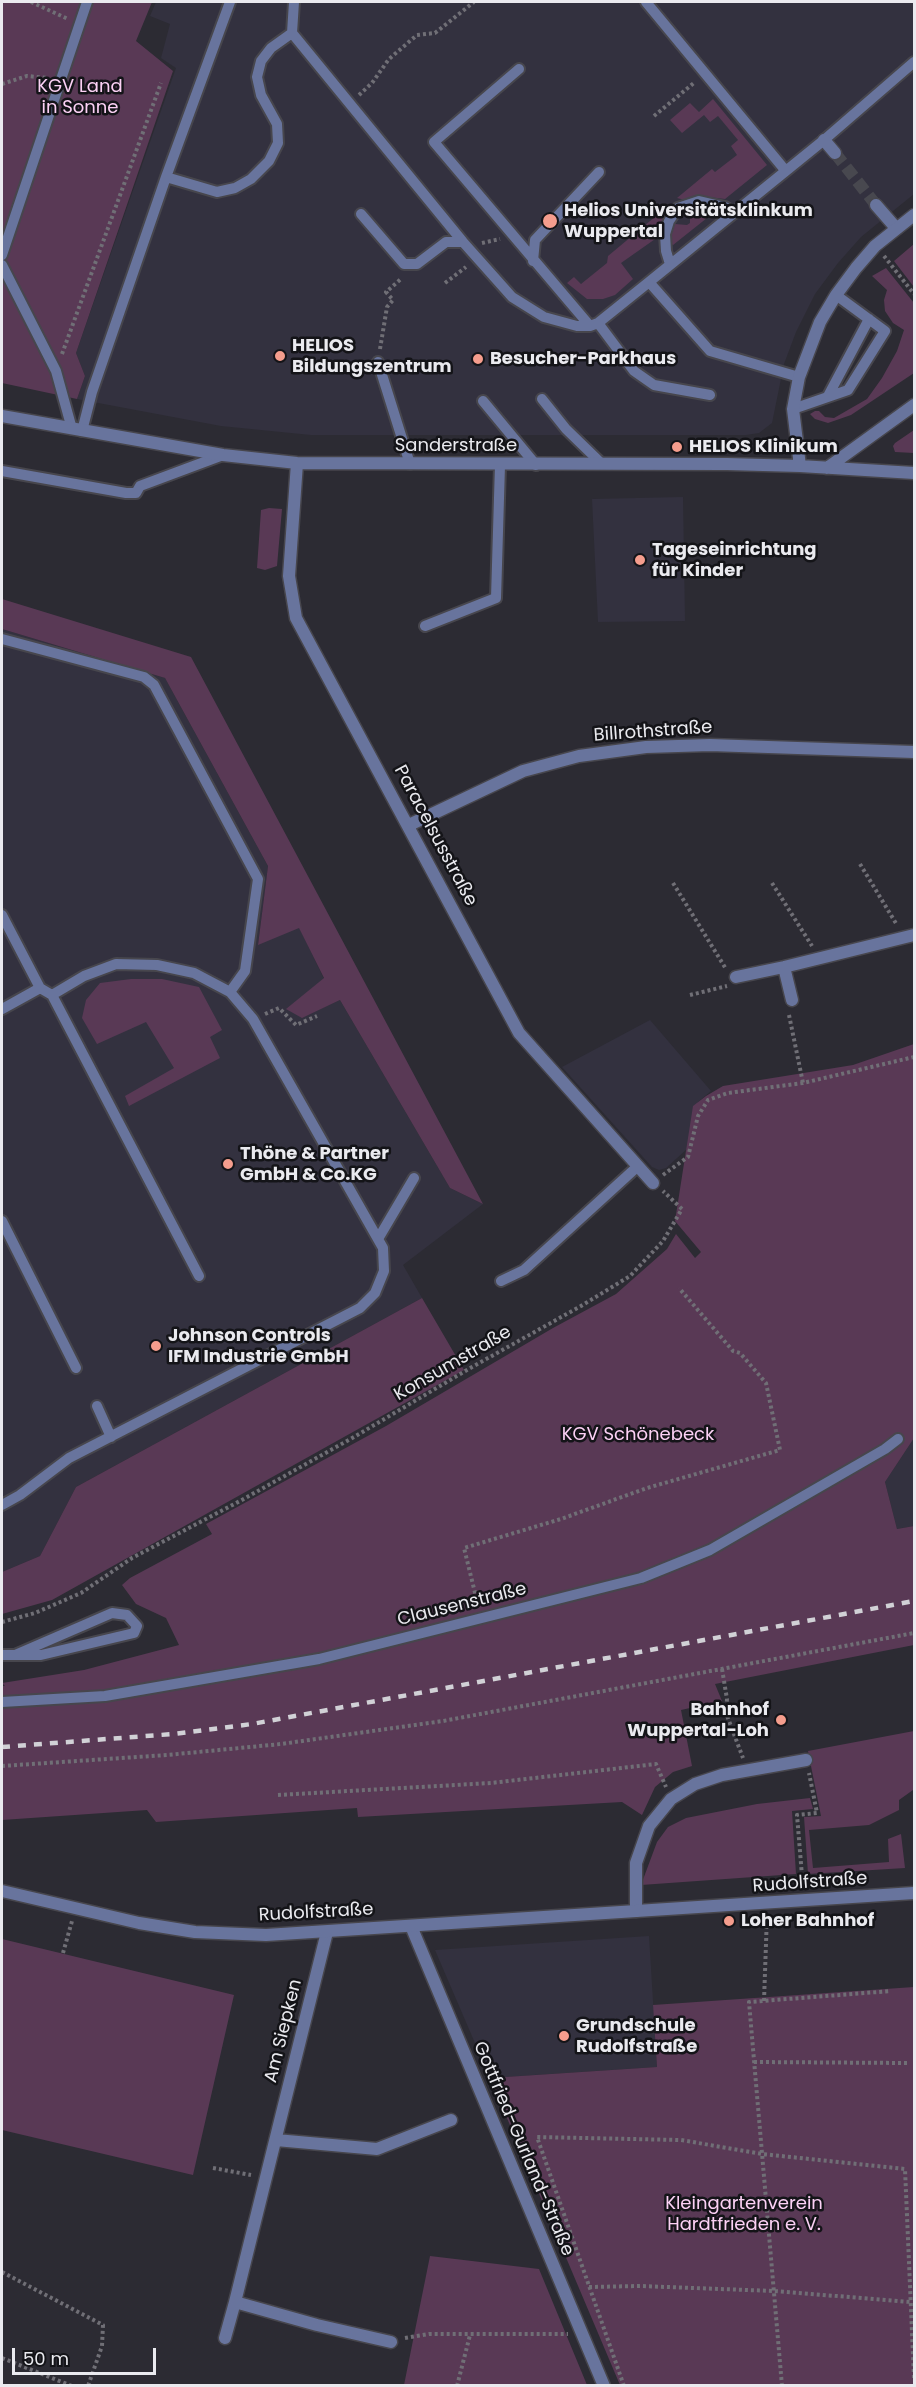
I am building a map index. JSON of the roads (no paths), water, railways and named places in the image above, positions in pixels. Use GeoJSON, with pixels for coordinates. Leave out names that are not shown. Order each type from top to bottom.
{"type":"FeatureCollection","features":[{"type":"Feature","properties":{"kind":"street"},"geometry":{"type":"LineString","coordinates":[[824,140],[835,153]]}},
{"type":"Feature","properties":{"kind":"street"},"geometry":{"type":"LineString","coordinates":[[876,206],[896,228]]}},
{"type":"Feature","properties":{"kind":"street"},"geometry":{"type":"LineString","coordinates":[[800,466],[793,409],[799,377],[820,322],[836,295],[876,246],[915,215]]}},
{"type":"Feature","properties":{"kind":"street"},"geometry":{"type":"LineString","coordinates":[[828,468],[915,405]]}},
{"type":"Feature","properties":{"kind":"street","name":"Sanderstraße"},"geometry":{"type":"LineString","coordinates":[[2,416],[223,455],[297,463],[800,466],[915,473]]}},
{"type":"Feature","properties":{"kind":"street","name":"Paracelsusstraße"},"geometry":{"type":"LineString","coordinates":[[297,463],[289,576],[297,618],[519,1033],[653,1183]]}},
{"type":"Feature","properties":{"kind":"street","name":"Billrothstraße"},"geometry":{"type":"LineString","coordinates":[[409,825],[523,771],[579,756],[646,747],[710,745],[915,752]]}},
{"type":"Feature","properties":{"kind":"street"},"geometry":{"type":"LineString","coordinates":[[736,976],[784,968],[910,936]]}},
{"type":"Feature","properties":{"kind":"street"},"geometry":{"type":"LineString","coordinates":[[784,968],[792,1000]]}},
{"type":"Feature","properties":{"kind":"street"},"geometry":{"type":"LineString","coordinates":[[636,1911],[636,1863],[649,1826],[671,1799],[695,1784],[722,1775],[806,1761]]}},
{"type":"Feature","properties":{"kind":"street","name":"Rudolfstraße"},"geometry":{"type":"LineString","coordinates":[[2,1891],[77,1909],[195,1932],[266,1935],[915,1893]]}},
{"type":"Feature","properties":{"kind":"street","name":"Gottfried-Gurland-Straße"},"geometry":{"type":"LineString","coordinates":[[411,1926],[604,2385]]}},
{"type":"Feature","properties":{"kind":"street","name":"Am Siepken"},"geometry":{"type":"LineString","coordinates":[[225,2338],[327,1932]]}},
{"type":"Feature","properties":{"kind":"street"},"geometry":{"type":"LineString","coordinates":[[276,2140],[377,2149],[452,2120]]}},
{"type":"Feature","properties":{"kind":"street"},"geometry":{"type":"LineString","coordinates":[[235,2302],[317,2325],[391,2342]]}},
{"type":"Feature","properties":{"kind":"lane"},"geometry":{"type":"LineString","coordinates":[[2,255],[87,2]]}},
{"type":"Feature","properties":{"kind":"lane"},"geometry":{"type":"LineString","coordinates":[[77,430],[230,2]]}},
{"type":"Feature","properties":{"kind":"lane"},"geometry":{"type":"LineString","coordinates":[[294,2],[292,33],[476,258],[512,297],[544,317],[577,326],[594,325],[824,140],[915,62]]}},
{"type":"Feature","properties":{"kind":"lane"},"geometry":{"type":"LineString","coordinates":[[646,2],[785,170]]}},
{"type":"Feature","properties":{"kind":"lane"},"geometry":{"type":"LineString","coordinates":[[166,177],[217,192],[236,188],[251,179],[269,161],[278,143],[277,124],[261,94],[257,77],[261,61],[271,48],[292,33]]}},
{"type":"Feature","properties":{"kind":"lane"},"geometry":{"type":"LineString","coordinates":[[519,69],[434,142],[533,261],[634,370],[654,386],[710,395]]}},
{"type":"Feature","properties":{"kind":"lane"},"geometry":{"type":"LineString","coordinates":[[533,261],[535,240],[599,172]]}},
{"type":"Feature","properties":{"kind":"lane"},"geometry":{"type":"LineString","coordinates":[[670,264],[666,251],[665,234],[669,221],[678,208],[699,201],[725,207],[733,212]]}},
{"type":"Feature","properties":{"kind":"lane"},"geometry":{"type":"LineString","coordinates":[[361,214],[404,264],[417,264],[446,242],[463,242]]}},
{"type":"Feature","properties":{"kind":"lane"},"geometry":{"type":"LineString","coordinates":[[2,265],[56,371],[77,430]]}},
{"type":"Feature","properties":{"kind":"lane"},"geometry":{"type":"LineString","coordinates":[[649,282],[710,351],[799,377]]}},
{"type":"Feature","properties":{"kind":"lane"},"geometry":{"type":"LineString","coordinates":[[793,409],[848,390],[885,331],[836,295]]}},
{"type":"Feature","properties":{"kind":"lane"},"geometry":{"type":"LineString","coordinates":[[828,396],[869,319]]}},
{"type":"Feature","properties":{"kind":"lane"},"geometry":{"type":"LineString","coordinates":[[378,362],[410,464]]}},
{"type":"Feature","properties":{"kind":"lane"},"geometry":{"type":"LineString","coordinates":[[542,399],[566,429],[602,464]]}},
{"type":"Feature","properties":{"kind":"lane"},"geometry":{"type":"LineString","coordinates":[[483,401],[536,465]]}},
{"type":"Feature","properties":{"kind":"lane"},"geometry":{"type":"LineString","coordinates":[[2,471],[126,493],[136,492],[140,486],[223,455]]}},
{"type":"Feature","properties":{"kind":"lane"},"geometry":{"type":"LineString","coordinates":[[425,626],[496,598],[500,465]]}},
{"type":"Feature","properties":{"kind":"lane"},"geometry":{"type":"LineString","coordinates":[[2,639],[144,677],[154,685],[258,879],[244,971],[230,992]]}},
{"type":"Feature","properties":{"kind":"lane"},"geometry":{"type":"LineString","coordinates":[[2,915],[40,988],[52,995],[199,1276]]}},
{"type":"Feature","properties":{"kind":"lane"},"geometry":{"type":"LineString","coordinates":[[2,1504],[20,1495],[69,1458],[360,1308],[375,1293],[384,1270],[383,1248],[254,1020],[230,992],[194,973],[158,965],[116,964],[84,975],[52,995]]}},
{"type":"Feature","properties":{"kind":"lane"},"geometry":{"type":"LineString","coordinates":[[2,1009],[40,988]]}},
{"type":"Feature","properties":{"kind":"lane"},"geometry":{"type":"LineString","coordinates":[[501,1281],[524,1270],[638,1166]]}},
{"type":"Feature","properties":{"kind":"lane"},"geometry":{"type":"LineString","coordinates":[[378,1239],[414,1178]]}},
{"type":"Feature","properties":{"kind":"lane"},"geometry":{"type":"LineString","coordinates":[[2,1221],[76,1368]]}},
{"type":"Feature","properties":{"kind":"lane"},"geometry":{"type":"LineString","coordinates":[[97,1406],[111,1437]]}},
{"type":"Feature","properties":{"kind":"lane","name":"Clausenstraße"},"geometry":{"type":"LineString","coordinates":[[2,1702],[105,1695],[319,1659],[640,1578],[710,1550],[885,1449],[898,1439]]}},
{"type":"Feature","properties":{"kind":"lane"},"geometry":{"type":"LineString","coordinates":[[2,1655],[15,1655],[41,1655],[134,1633],[137,1626],[128,1615],[112,1613],[15,1655]]}},
{"type":"Feature","properties":{"kind":"tunnel"},"geometry":{"type":"LineString","coordinates":[[835,153],[876,205]]}},
{"type":"Feature","properties":{"kind":"railway"},"geometry":{"type":"LineString","coordinates":[[2,1747],[173,1734],[252,1724],[914,1601]]}},
{"type":"Feature","properties":{"kind":"place","name":"Helios Universitätsklinkum Wuppertal"},"geometry":{"type":"Point","coordinates":[550,221]}},
{"type":"Feature","properties":{"kind":"place","name":"HELIOS Bildungszentrum"},"geometry":{"type":"Point","coordinates":[280,356]}},
{"type":"Feature","properties":{"kind":"place","name":"Besucher-Parkhaus"},"geometry":{"type":"Point","coordinates":[478,359]}},
{"type":"Feature","properties":{"kind":"place","name":"HELIOS Klinikum"},"geometry":{"type":"Point","coordinates":[677,447]}},
{"type":"Feature","properties":{"kind":"place","name":"Tageseinrichtung für Kinder"},"geometry":{"type":"Point","coordinates":[640,560]}},
{"type":"Feature","properties":{"kind":"place","name":"Thöne & Partner GmbH & Co.KG"},"geometry":{"type":"Point","coordinates":[228,1164]}},
{"type":"Feature","properties":{"kind":"place","name":"Johnson Controls IFM Industrie GmbH"},"geometry":{"type":"Point","coordinates":[156,1346]}},
{"type":"Feature","properties":{"kind":"place","name":"Bahnhof Wuppertal-Loh"},"geometry":{"type":"Point","coordinates":[781,1720]}},
{"type":"Feature","properties":{"kind":"place","name":"Loher Bahnhof"},"geometry":{"type":"Point","coordinates":[729,1921]}},
{"type":"Feature","properties":{"kind":"place","name":"Grundschule Rudolfstraße"},"geometry":{"type":"Point","coordinates":[564,2036]}},
{"type":"Feature","properties":{"kind":"park label","name":"KGV Land in Sonne"},"geometry":{"type":"Point","coordinates":[80,97]}},
{"type":"Feature","properties":{"kind":"park label","name":"KGV Schönebeck"},"geometry":{"type":"Point","coordinates":[638,1435]}},
{"type":"Feature","properties":{"kind":"park label","name":"Kleingartenverein Hardtfrieden e. V."},"geometry":{"type":"Point","coordinates":[744,2214]}}]}
